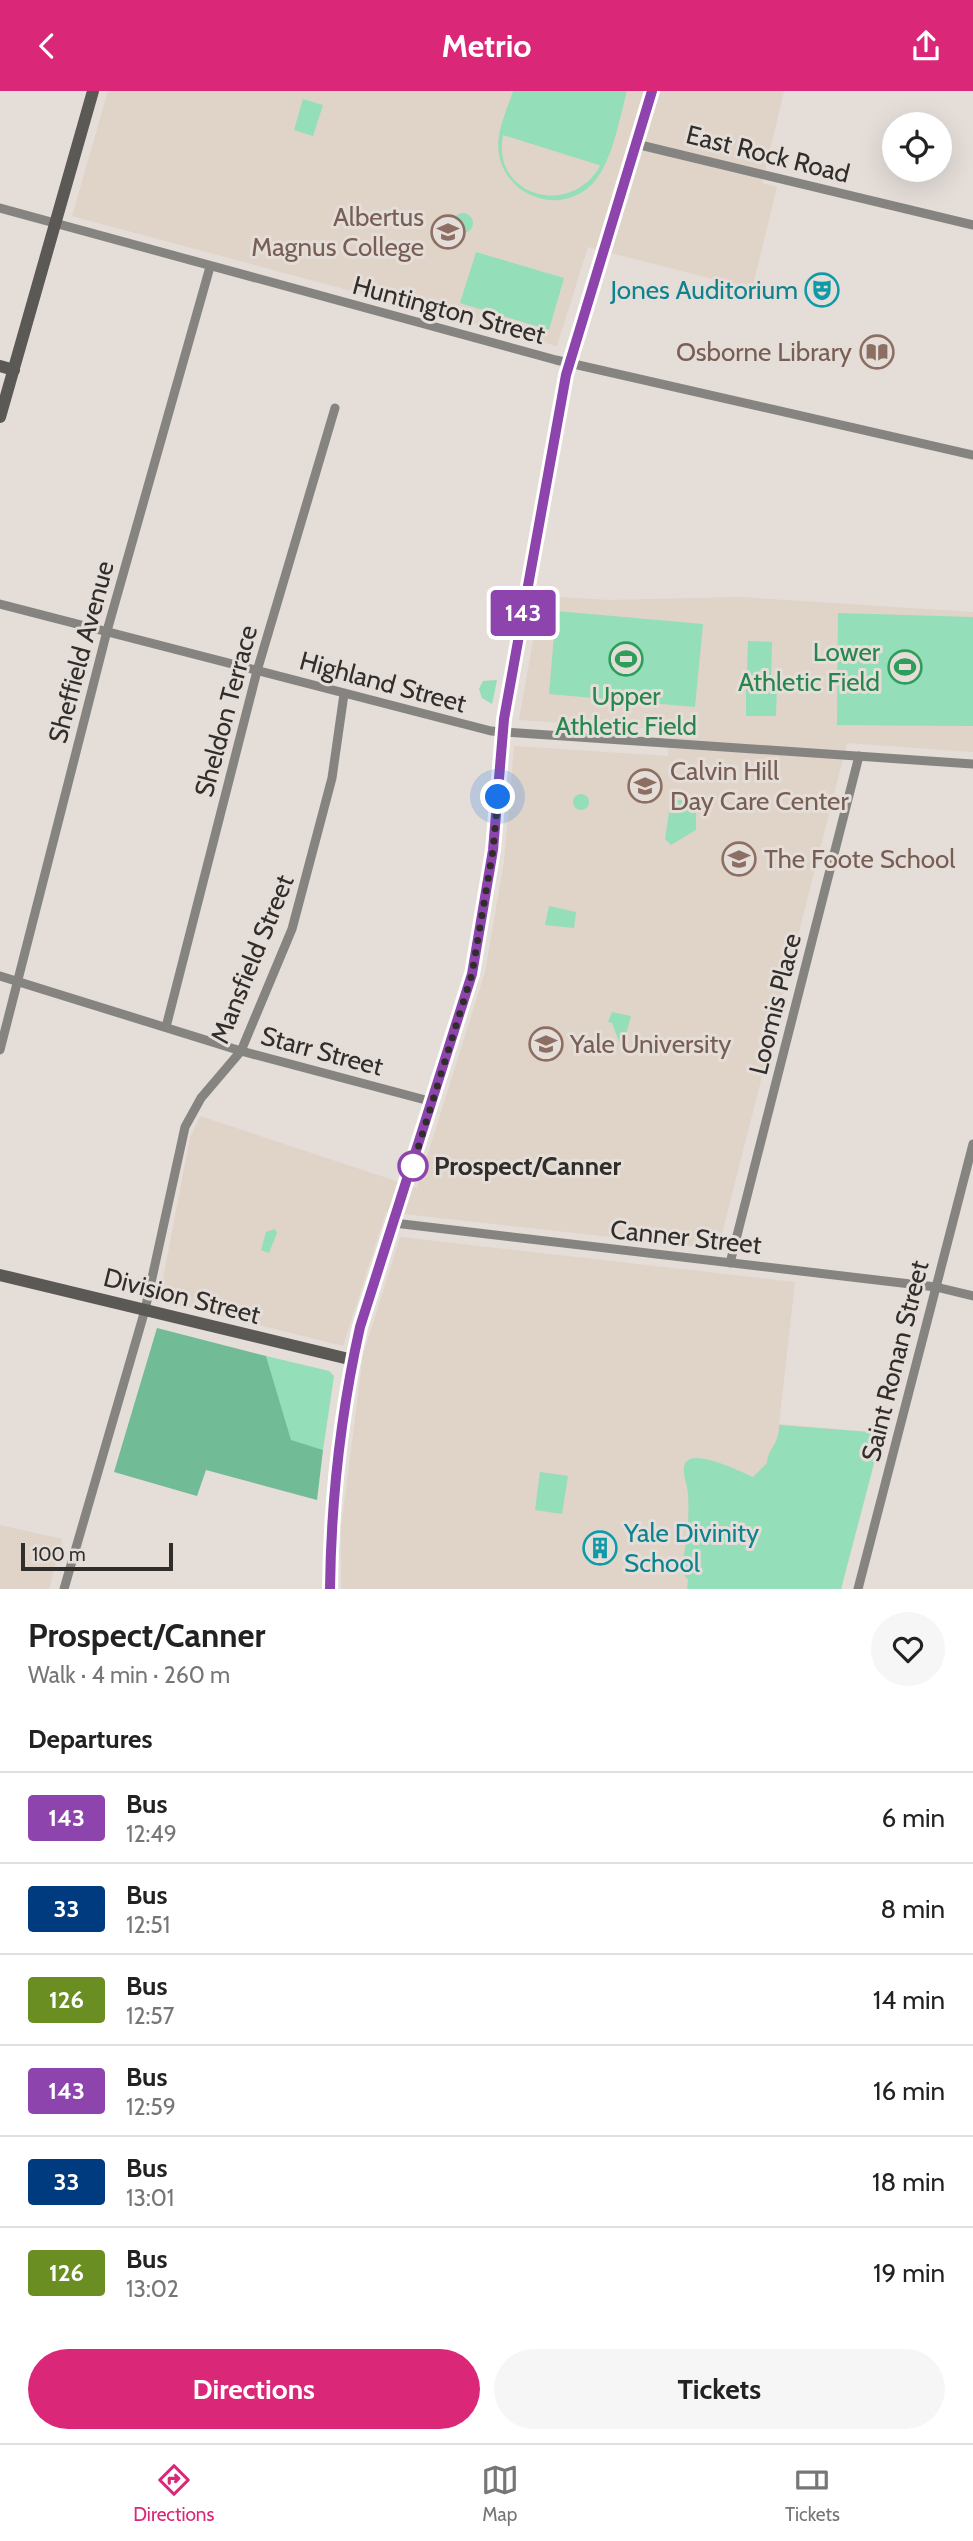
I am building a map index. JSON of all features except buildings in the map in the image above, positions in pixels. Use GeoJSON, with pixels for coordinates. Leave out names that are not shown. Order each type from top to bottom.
{"type":"FeatureCollection","features":[{"type":"Feature","properties":{"kind":"main road"},"geometry":{"type":"LineString","coordinates":[[0,417],[93,91]]}},
{"type":"Feature","properties":{"kind":"main road"},"geometry":{"type":"LineString","coordinates":[[330,1589],[331,1526],[353,1360],[475,962],[493,850],[503,732],[570,363],[652,91]]}},
{"type":"Feature","properties":{"kind":"main road"},"geometry":{"type":"LineString","coordinates":[[0,366],[14,370]]}},
{"type":"Feature","properties":{"kind":"main road","name":"Division Street"},"geometry":{"type":"LineString","coordinates":[[0,1275],[353,1360]]}},
{"type":"Feature","properties":{"kind":"street","name":"East Rock Road"},"geometry":{"type":"LineString","coordinates":[[636,144],[973,225]]}},
{"type":"Feature","properties":{"kind":"street","name":"Huntington Street"},"geometry":{"type":"LineString","coordinates":[[0,208],[570,363],[973,455]]}},
{"type":"Feature","properties":{"kind":"street","name":"Sheffield Avenue"},"geometry":{"type":"LineString","coordinates":[[0,1050],[107,632],[211,267]]}},
{"type":"Feature","properties":{"kind":"street","name":"Sheldon Terrace"},"geometry":{"type":"LineString","coordinates":[[166,1027],[257,671],[335,408]]}},
{"type":"Feature","properties":{"kind":"street","name":"Highland Street"},"geometry":{"type":"LineString","coordinates":[[0,604],[344,694],[503,732],[973,764]]}},
{"type":"Feature","properties":{"kind":"street","name":"Mansfield Street"},"geometry":{"type":"LineString","coordinates":[[64,1589],[145,1310],[185,1127],[201,1098],[241,1051],[300,906],[332,778],[344,694]]}},
{"type":"Feature","properties":{"kind":"street","name":"Loomis Place"},"geometry":{"type":"LineString","coordinates":[[730,1263],[859,756]]}},
{"type":"Feature","properties":{"kind":"street","name":"Starr Street"},"geometry":{"type":"LineString","coordinates":[[0,976],[241,1051],[433,1102]]}},
{"type":"Feature","properties":{"kind":"street","name":"Saint Ronan Street"},"geometry":{"type":"LineString","coordinates":[[858,1589],[973,1144]]}},
{"type":"Feature","properties":{"kind":"street","name":"Canner Street"},"geometry":{"type":"LineString","coordinates":[[394,1223],[936,1287],[973,1296]]}},
{"type":"Feature","properties":{"kind":"shaded area","name":"Albertus Magnus College"},"geometry":{"type":"Polygon","coordinates":[[[108,91],[784,91],[762,183],[777,187],[752,289],[588,247],[557,346],[72,216],[108,91]]]}},
{"type":"Feature","properties":{"kind":"shaded area"},"geometry":{"type":"Polygon","coordinates":[[[541,596],[608,600],[739,597],[973,612],[973,752],[847,743],[718,1249],[386,1212],[343,1346],[159,1300],[190,1138],[200,1116],[417,1188],[485,972],[504,862],[514,746],[668,756],[670,730],[519,720],[541,596]]]}},
{"type":"Feature","properties":{"kind":"shaded area"},"geometry":{"type":"Polygon","coordinates":[[[400,1237],[795,1282],[779,1424],[882,1433],[841,1589],[341,1589],[341,1528],[363,1355],[400,1237]]]}},
{"type":"Feature","properties":{"kind":"shaded area"},"geometry":{"type":"Polygon","coordinates":[[[0,1525],[62,1539],[49,1589],[0,1589],[0,1525]]]}},
{"type":"Feature","properties":{"kind":"green space"},"geometry":{"type":"Polygon","coordinates":[[[513,91],[627,91],[611,151],[601,173],[581,193],[567,199],[538,198],[512,182],[504,169],[498,146],[500,130],[513,91]],[[503,135],[502,156],[509,173],[521,186],[536,193],[553,196],[570,192],[587,182],[599,165],[503,135]]]}},
{"type":"Feature","properties":{"kind":"green space"},"geometry":{"type":"Polygon","coordinates":[[[303,99],[323,105],[313,136],[294,130],[303,99]]]}},
{"type":"Feature","properties":{"kind":"green space"},"geometry":{"type":"Polygon","coordinates":[[[463,213],[470,216],[473,223],[470,230],[463,233],[456,230],[453,223],[456,216],[463,213]]]}},
{"type":"Feature","properties":{"kind":"green space"},"geometry":{"type":"Polygon","coordinates":[[[476,252],[564,278],[549,330],[460,303],[476,252]]]}},
{"type":"Feature","properties":{"kind":"green space","name":"Upper Athletic Field"},"geometry":{"type":"Polygon","coordinates":[[[556,611],[703,624],[695,707],[549,694],[556,611]]]}},
{"type":"Feature","properties":{"kind":"green space","name":"Lower Athletic Field"},"geometry":{"type":"Polygon","coordinates":[[[838,613],[973,617],[973,726],[837,725],[838,613]]]}},
{"type":"Feature","properties":{"kind":"green space"},"geometry":{"type":"Polygon","coordinates":[[[748,641],[772,642],[771,676],[747,675],[748,641]]]}},
{"type":"Feature","properties":{"kind":"green space"},"geometry":{"type":"Polygon","coordinates":[[[497,680],[492,704],[482,698],[479,689],[483,681],[497,680]]]}},
{"type":"Feature","properties":{"kind":"green space"},"geometry":{"type":"Polygon","coordinates":[[[746,682],[777,682],[776,716],[746,716],[746,682]]]}},
{"type":"Feature","properties":{"kind":"green space"},"geometry":{"type":"Polygon","coordinates":[[[578,794],[584,794],[589,802],[587,808],[578,810],[573,805],[573,799],[578,794]]]}},
{"type":"Feature","properties":{"kind":"green space"},"geometry":{"type":"Polygon","coordinates":[[[671,799],[689,801],[696,811],[696,830],[671,845],[665,839],[671,799]]]}},
{"type":"Feature","properties":{"kind":"green space"},"geometry":{"type":"Polygon","coordinates":[[[549,906],[576,912],[574,928],[545,925],[549,906]]]}},
{"type":"Feature","properties":{"kind":"green space"},"geometry":{"type":"Polygon","coordinates":[[[612,1012],[631,1016],[622,1049],[612,1023],[608,1022],[612,1012]]]}},
{"type":"Feature","properties":{"kind":"green space"},"geometry":{"type":"Polygon","coordinates":[[[275,1229],[277,1233],[269,1253],[261,1250],[266,1232],[275,1229]]]}},
{"type":"Feature","properties":{"kind":"green space"},"geometry":{"type":"Polygon","coordinates":[[[157,1328],[266,1356],[291,1440],[323,1450],[317,1500],[206,1470],[197,1496],[114,1472],[157,1328]]]}},
{"type":"Feature","properties":{"kind":"green space"},"geometry":{"type":"Polygon","coordinates":[[[266,1356],[329,1371],[334,1376],[323,1450],[291,1441],[266,1356]]]}},
{"type":"Feature","properties":{"kind":"green space"},"geometry":{"type":"Polygon","coordinates":[[[779,1425],[882,1433],[841,1589],[687,1589],[688,1580],[681,1571],[688,1513],[684,1465],[691,1459],[699,1458],[753,1477],[767,1463],[778,1437],[779,1425]]]}},
{"type":"Feature","properties":{"kind":"green space"},"geometry":{"type":"Polygon","coordinates":[[[540,1472],[568,1476],[562,1514],[535,1510],[540,1472]]]}},
{"type":"Feature","properties":{"kind":"bus line","name":"143"},"geometry":{"type":"LineString","coordinates":[[330,1589],[331,1526],[353,1360],[360,1327],[468,992],[493,850],[504,719],[566,375],[652,91]]}},
{"type":"Feature","properties":{"kind":"place","name":"Albertus Magnus College"},"geometry":{"type":"Point","coordinates":[448,232]}},
{"type":"Feature","properties":{"kind":"place","name":"Jones Auditorium"},"geometry":{"type":"Point","coordinates":[822,290]}},
{"type":"Feature","properties":{"kind":"place","name":"Osborne Library"},"geometry":{"type":"Point","coordinates":[877,352]}},
{"type":"Feature","properties":{"kind":"place","name":"Upper Athletic Field"},"geometry":{"type":"Point","coordinates":[626,659]}},
{"type":"Feature","properties":{"kind":"place","name":"Lower Athletic Field"},"geometry":{"type":"Point","coordinates":[905,667]}},
{"type":"Feature","properties":{"kind":"place","name":"Calvin Hill Day Care Center"},"geometry":{"type":"Point","coordinates":[645,786]}},
{"type":"Feature","properties":{"kind":"place","name":"The Foote School"},"geometry":{"type":"Point","coordinates":[739,859]}},
{"type":"Feature","properties":{"kind":"place","name":"Yale University"},"geometry":{"type":"Point","coordinates":[546,1044]}},
{"type":"Feature","properties":{"kind":"place","name":"Prospect/Canner"},"geometry":{"type":"Point","coordinates":[413,1166]}},
{"type":"Feature","properties":{"kind":"place","name":"Yale Divinity School"},"geometry":{"type":"Point","coordinates":[600,1548]}},
{"type":"Feature","properties":{"kind":"route"},"geometry":{"type":"LineString","coordinates":[[413,1166],[410,1174],[468,992],[493,850],[498,797]]}}]}
